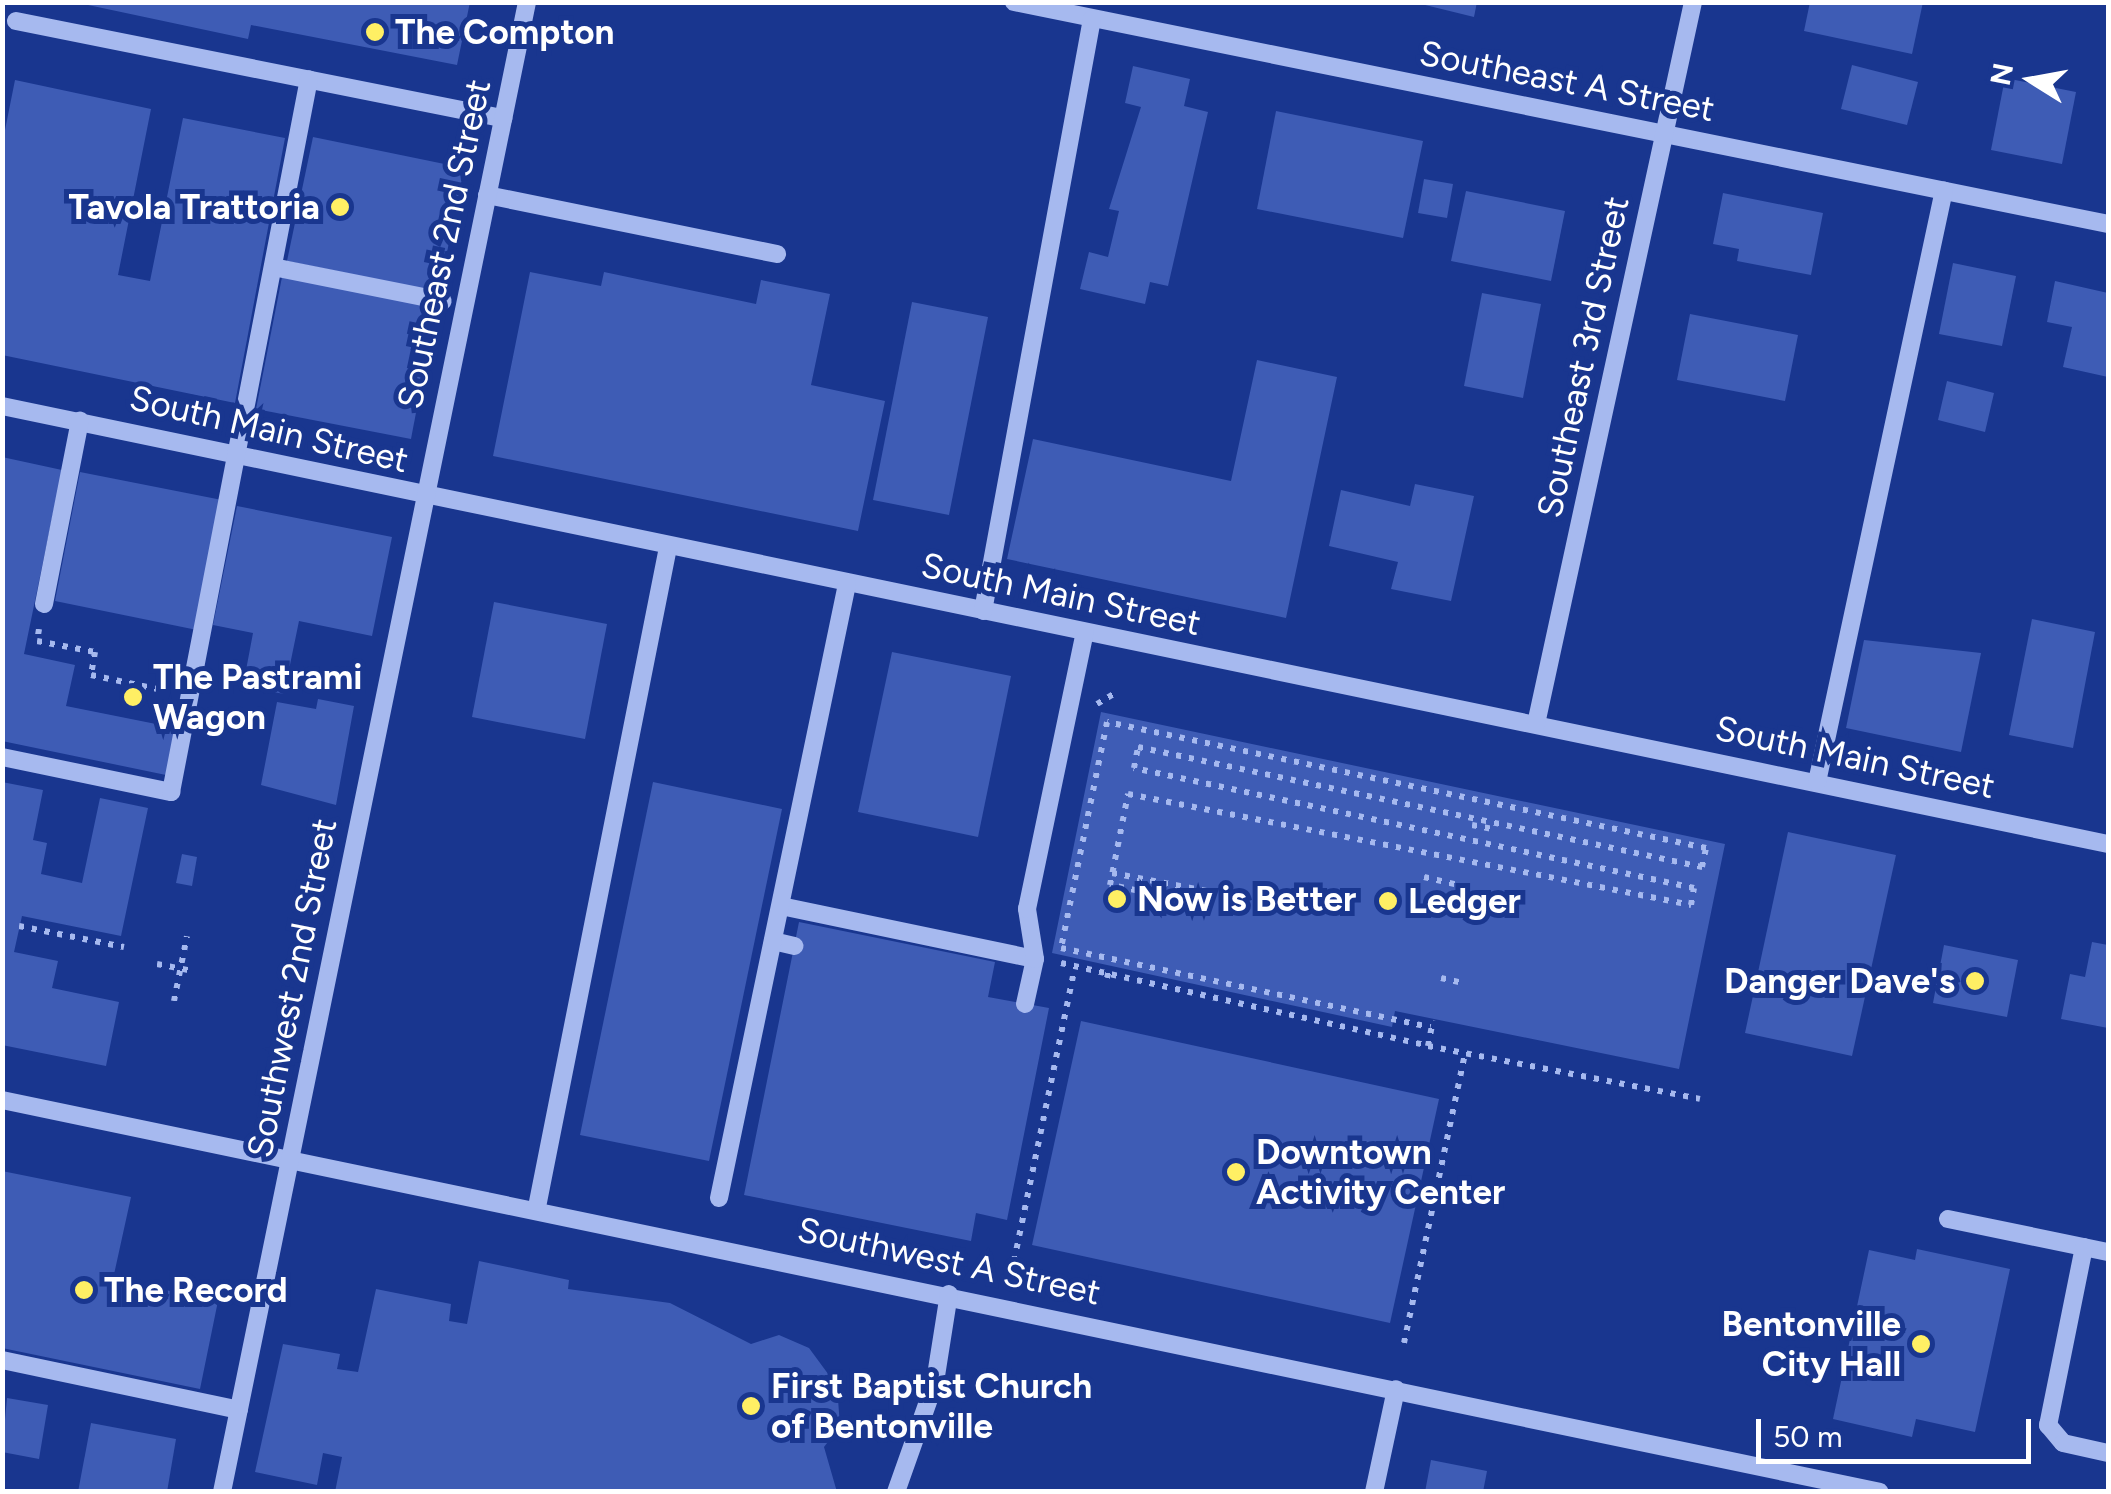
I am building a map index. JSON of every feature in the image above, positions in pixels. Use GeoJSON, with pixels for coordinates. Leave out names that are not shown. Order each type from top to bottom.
{"type":"FeatureCollection","features":[{"type":"Feature","properties":{"kind":"street","name":"Southeast 2nd Street"},"geometry":{"type":"LineString","coordinates":[[425,498],[527,2]]}},
{"type":"Feature","properties":{"kind":"street","name":"Southeast A Street"},"geometry":{"type":"LineString","coordinates":[[1014,2],[2108,224]]}},
{"type":"Feature","properties":{"kind":"street","name":"Southeast 3rd Street"},"geometry":{"type":"LineString","coordinates":[[1536,724],[1693,2]]}},
{"type":"Feature","properties":{"kind":"street"},"geometry":{"type":"LineString","coordinates":[[983,612],[1048,235],[1092,19]]}},
{"type":"Feature","properties":{"kind":"street"},"geometry":{"type":"LineString","coordinates":[[16,21],[503,118]]}},
{"type":"Feature","properties":{"kind":"street"},"geometry":{"type":"LineString","coordinates":[[2,757],[172,792],[309,79]]}},
{"type":"Feature","properties":{"kind":"street"},"geometry":{"type":"LineString","coordinates":[[1816,782],[1944,190]]}},
{"type":"Feature","properties":{"kind":"street"},"geometry":{"type":"LineString","coordinates":[[487,195],[776,254]]}},
{"type":"Feature","properties":{"kind":"street"},"geometry":{"type":"LineString","coordinates":[[273,268],[443,300]]}},
{"type":"Feature","properties":{"kind":"street","name":"South Main Street"},"geometry":{"type":"LineString","coordinates":[[2,406],[237,451],[425,498],[2108,844]]}},
{"type":"Feature","properties":{"kind":"street"},"geometry":{"type":"LineString","coordinates":[[44,604],[80,421]]}},
{"type":"Feature","properties":{"kind":"street","name":"Southwest 2nd Street"},"geometry":{"type":"LineString","coordinates":[[222,1492],[425,498]]}},
{"type":"Feature","properties":{"kind":"street"},"geometry":{"type":"LineString","coordinates":[[537,1206],[668,547]]}},
{"type":"Feature","properties":{"kind":"street"},"geometry":{"type":"LineString","coordinates":[[719,1198],[847,584]]}},
{"type":"Feature","properties":{"kind":"street"},"geometry":{"type":"LineString","coordinates":[[1025,1004],[1035,959],[1026,909],[1085,632]]}},
{"type":"Feature","properties":{"kind":"street"},"geometry":{"type":"LineString","coordinates":[[780,906],[1035,959]]}},
{"type":"Feature","properties":{"kind":"street"},"geometry":{"type":"LineString","coordinates":[[773,941],[794,946]]}},
{"type":"Feature","properties":{"kind":"street","name":"Southwest A Street"},"geometry":{"type":"LineString","coordinates":[[2,1100],[537,1206],[1880,1492]]}},
{"type":"Feature","properties":{"kind":"street"},"geometry":{"type":"LineString","coordinates":[[1948,1219],[2108,1252]]}},
{"type":"Feature","properties":{"kind":"street"},"geometry":{"type":"LineString","coordinates":[[2084,1247],[2048,1425],[2063,1443],[2108,1453]]}},
{"type":"Feature","properties":{"kind":"street"},"geometry":{"type":"LineString","coordinates":[[896,1492],[935,1382],[949,1294]]}},
{"type":"Feature","properties":{"kind":"street"},"geometry":{"type":"LineString","coordinates":[[2,1360],[239,1410]]}},
{"type":"Feature","properties":{"kind":"street"},"geometry":{"type":"LineString","coordinates":[[1374,1492],[1396,1389]]}},
{"type":"Feature","properties":{"kind":"path"},"geometry":{"type":"LineString","coordinates":[[44,604],[37,641],[95,652],[91,675],[190,696]]}},
{"type":"Feature","properties":{"kind":"path"},"geometry":{"type":"LineString","coordinates":[[1063,940],[1107,722],[1706,848],[1702,866],[1138,747],[1134,768],[1694,888],[1691,905],[1128,794],[1110,885],[1148,893]]}},
{"type":"Feature","properties":{"kind":"path"},"geometry":{"type":"LineString","coordinates":[[1472,826],[1493,829]]}},
{"type":"Feature","properties":{"kind":"path"},"geometry":{"type":"LineString","coordinates":[[1112,873],[1206,891]]}},
{"type":"Feature","properties":{"kind":"path"},"geometry":{"type":"LineString","coordinates":[[1424,877],[1460,885]]}},
{"type":"Feature","properties":{"kind":"path"},"geometry":{"type":"LineString","coordinates":[[19,926],[124,947]]}},
{"type":"Feature","properties":{"kind":"path"},"geometry":{"type":"LineString","coordinates":[[174,1002],[184,970],[187,936]]}},
{"type":"Feature","properties":{"kind":"path"},"geometry":{"type":"LineString","coordinates":[[1068,950],[1432,1023],[1428,1046]]}},
{"type":"Feature","properties":{"kind":"path"},"geometry":{"type":"LineString","coordinates":[[157,964],[184,970]]}},
{"type":"Feature","properties":{"kind":"path"},"geometry":{"type":"LineString","coordinates":[[1106,978],[1110,966]]}},
{"type":"Feature","properties":{"kind":"path"},"geometry":{"type":"LineString","coordinates":[[1014,1262],[1074,971],[1700,1099]]}},
{"type":"Feature","properties":{"kind":"path"},"geometry":{"type":"LineString","coordinates":[[1442,978],[1462,983]]}},
{"type":"Feature","properties":{"kind":"path"},"geometry":{"type":"LineString","coordinates":[[1404,1343],[1465,1054]]}},
{"type":"Feature","properties":{"kind":"building","name":"The Compton"},"geometry":{"type":"Polygon","coordinates":[[[74,2],[470,2],[457,65],[251,25],[248,39],[74,2]]]}},
{"type":"Feature","properties":{"kind":"building"},"geometry":{"type":"Polygon","coordinates":[[[1413,2],[1477,2],[1474,17],[1413,2]]]}},
{"type":"Feature","properties":{"kind":"building"},"geometry":{"type":"Polygon","coordinates":[[[1810,2],[1923,2],[1912,54],[1804,31],[1810,2]]]}},
{"type":"Feature","properties":{"kind":"building"},"geometry":{"type":"Polygon","coordinates":[[[1852,65],[1918,82],[1907,125],[1841,109],[1852,65]]]}},
{"type":"Feature","properties":{"kind":"building"},"geometry":{"type":"Polygon","coordinates":[[[1133,66],[1190,79],[1184,106],[1208,112],[1168,286],[1150,282],[1145,304],[1080,289],[1089,252],[1108,257],[1119,211],[1109,209],[1141,107],[1125,103],[1133,66]]]}},
{"type":"Feature","properties":{"kind":"building"},"geometry":{"type":"Polygon","coordinates":[[[2005,78],[2076,92],[2062,164],[1991,150],[2005,78]]]}},
{"type":"Feature","properties":{"kind":"building"},"geometry":{"type":"Polygon","coordinates":[[[15,80],[151,109],[118,275],[150,281],[183,118],[285,138],[235,403],[2,355],[2,145],[15,80]]]}},
{"type":"Feature","properties":{"kind":"building"},"geometry":{"type":"Polygon","coordinates":[[[1276,111],[1423,141],[1403,238],[1257,209],[1276,111]]]}},
{"type":"Feature","properties":{"kind":"building"},"geometry":{"type":"Polygon","coordinates":[[[313,137],[464,168],[439,292],[287,261],[313,137]]]}},
{"type":"Feature","properties":{"kind":"building"},"geometry":{"type":"Polygon","coordinates":[[[1424,179],[1453,184],[1447,218],[1418,213],[1424,179]]]}},
{"type":"Feature","properties":{"kind":"building"},"geometry":{"type":"Polygon","coordinates":[[[1466,191],[1565,211],[1551,281],[1451,261],[1466,191]]]}},
{"type":"Feature","properties":{"kind":"building"},"geometry":{"type":"Polygon","coordinates":[[[1723,193],[1823,213],[1811,275],[1737,261],[1739,249],[1713,244],[1723,193]]]}},
{"type":"Feature","properties":{"kind":"building"},"geometry":{"type":"Polygon","coordinates":[[[1953,263],[2016,276],[2002,346],[1939,334],[1953,263]]]}},
{"type":"Feature","properties":{"kind":"building"},"geometry":{"type":"Polygon","coordinates":[[[530,272],[601,286],[604,272],[756,304],[761,280],[830,294],[811,385],[885,401],[858,531],[493,456],[530,272]]]}},
{"type":"Feature","properties":{"kind":"building"},"geometry":{"type":"Polygon","coordinates":[[[282,277],[436,307],[411,439],[256,409],[282,277]]]}},
{"type":"Feature","properties":{"kind":"building"},"geometry":{"type":"Polygon","coordinates":[[[2055,281],[2108,293],[2108,377],[2063,367],[2072,327],[2047,322],[2055,281]]]}},
{"type":"Feature","properties":{"kind":"building"},"geometry":{"type":"Polygon","coordinates":[[[1482,293],[1541,304],[1523,398],[1464,386],[1482,293]]]}},
{"type":"Feature","properties":{"kind":"building"},"geometry":{"type":"Polygon","coordinates":[[[912,302],[988,317],[949,515],[873,500],[912,302]]]}},
{"type":"Feature","properties":{"kind":"building"},"geometry":{"type":"Polygon","coordinates":[[[1690,314],[1798,335],[1785,401],[1677,380],[1690,314]]]}},
{"type":"Feature","properties":{"kind":"building"},"geometry":{"type":"Polygon","coordinates":[[[1257,360],[1337,377],[1286,618],[1007,559],[1033,439],[1231,481],[1257,360]]]}},
{"type":"Feature","properties":{"kind":"building"},"geometry":{"type":"Polygon","coordinates":[[[1947,381],[1994,393],[1985,432],[1938,420],[1947,381]]]}},
{"type":"Feature","properties":{"kind":"building"},"geometry":{"type":"Polygon","coordinates":[[[2,457],[62,470],[24,654],[75,665],[66,706],[176,728],[166,775],[2,741],[2,457]]]}},
{"type":"Feature","properties":{"kind":"building"},"geometry":{"type":"Polygon","coordinates":[[[80,472],[222,500],[197,630],[55,601],[80,472]]]}},
{"type":"Feature","properties":{"kind":"building"},"geometry":{"type":"Polygon","coordinates":[[[1415,484],[1474,496],[1451,601],[1391,589],[1398,562],[1329,546],[1341,490],[1410,506],[1415,484]]]}},
{"type":"Feature","properties":{"kind":"building"},"geometry":{"type":"Polygon","coordinates":[[[237,506],[392,537],[372,636],[299,621],[284,694],[243,686],[253,633],[213,625],[237,506]]]}},
{"type":"Feature","properties":{"kind":"building"},"geometry":{"type":"Polygon","coordinates":[[[494,602],[607,624],[585,739],[472,717],[494,602]]]}},
{"type":"Feature","properties":{"kind":"building"},"geometry":{"type":"Polygon","coordinates":[[[2032,619],[2095,632],[2073,748],[2009,735],[2032,619]]]}},
{"type":"Feature","properties":{"kind":"building"},"geometry":{"type":"Polygon","coordinates":[[[1864,640],[1981,653],[1961,752],[1846,728],[1864,640]]]}},
{"type":"Feature","properties":{"kind":"building"},"geometry":{"type":"Polygon","coordinates":[[[892,652],[1011,676],[978,837],[858,812],[892,652]]]}},
{"type":"Feature","properties":{"kind":"building"},"geometry":{"type":"Polygon","coordinates":[[[318,699],[354,706],[336,805],[261,785],[277,702],[316,709],[318,699]]]}},
{"type":"Feature","properties":{"kind":"building","name":"Ledger"},"geometry":{"type":"Polygon","coordinates":[[[1101,712],[1725,844],[1679,1069],[1395,1011],[1392,1027],[1052,953],[1101,712]]]}},
{"type":"Feature","properties":{"kind":"building"},"geometry":{"type":"Polygon","coordinates":[[[2,782],[43,790],[33,840],[47,843],[41,874],[82,883],[100,798],[148,808],[121,936],[22,916],[14,952],[58,961],[52,988],[119,1002],[106,1066],[2,1045],[2,782]]]}},
{"type":"Feature","properties":{"kind":"building"},"geometry":{"type":"Polygon","coordinates":[[[653,782],[782,809],[709,1161],[580,1135],[653,782]]]}},
{"type":"Feature","properties":{"kind":"building"},"geometry":{"type":"Polygon","coordinates":[[[1788,832],[1896,855],[1852,1056],[1745,1033],[1788,832]]]}},
{"type":"Feature","properties":{"kind":"building"},"geometry":{"type":"Polygon","coordinates":[[[182,854],[197,857],[192,886],[176,883],[182,854]]]}},
{"type":"Feature","properties":{"kind":"building"},"geometry":{"type":"Polygon","coordinates":[[[799,922],[995,962],[988,997],[1049,1008],[1007,1220],[976,1213],[971,1241],[744,1195],[799,922]]]}},
{"type":"Feature","properties":{"kind":"building"},"geometry":{"type":"Polygon","coordinates":[[[2092,942],[2108,945],[2108,1028],[2061,1019],[2070,974],[2085,977],[2092,942]]]}},
{"type":"Feature","properties":{"kind":"building","name":"Danger Dave's"},"geometry":{"type":"Polygon","coordinates":[[[1944,945],[2018,960],[2007,1017],[1933,1003],[1944,945]]]}},
{"type":"Feature","properties":{"kind":"building","name":"Downtown Activity Center"},"geometry":{"type":"Polygon","coordinates":[[[1081,1021],[1439,1099],[1390,1323],[1032,1245],[1081,1021]]]}},
{"type":"Feature","properties":{"kind":"building","name":"The Record"},"geometry":{"type":"Polygon","coordinates":[[[2,1171],[131,1197],[113,1279],[218,1301],[200,1389],[2,1348],[2,1171]]]}},
{"type":"Feature","properties":{"kind":"building","name":"Bentonville City Hall"},"geometry":{"type":"Polygon","coordinates":[[[1917,1249],[2010,1269],[1975,1432],[1916,1419],[1912,1437],[1833,1419],[1869,1250],[1915,1260],[1917,1249]]]}},
{"type":"Feature","properties":{"kind":"building"},"geometry":{"type":"Polygon","coordinates":[[[479,1261],[569,1280],[568,1289],[670,1303],[751,1344],[779,1335],[809,1348],[837,1386],[840,1426],[824,1447],[837,1492],[335,1492],[342,1457],[323,1453],[317,1485],[255,1472],[283,1344],[340,1354],[337,1369],[358,1372],[376,1289],[451,1304],[449,1321],[467,1324],[479,1261]]]}},
{"type":"Feature","properties":{"kind":"building"},"geometry":{"type":"Polygon","coordinates":[[[7,1398],[48,1405],[39,1459],[2,1452],[7,1398]]]}},
{"type":"Feature","properties":{"kind":"building"},"geometry":{"type":"Polygon","coordinates":[[[91,1423],[176,1439],[167,1492],[78,1492],[91,1423]]]}},
{"type":"Feature","properties":{"kind":"building"},"geometry":{"type":"Polygon","coordinates":[[[1431,1460],[1487,1471],[1483,1492],[1425,1492],[1431,1460]]]}},
{"type":"Feature","properties":{"kind":"place","name":"The Compton"},"geometry":{"type":"Point","coordinates":[375,32]}},
{"type":"Feature","properties":{"kind":"place","name":"Tavola Trattoria"},"geometry":{"type":"Point","coordinates":[340,207]}},
{"type":"Feature","properties":{"kind":"place","name":"The Pastrami Wagon"},"geometry":{"type":"Point","coordinates":[133,697]}},
{"type":"Feature","properties":{"kind":"place","name":"Now is Better"},"geometry":{"type":"Point","coordinates":[1117,899]}},
{"type":"Feature","properties":{"kind":"place","name":"Ledger"},"geometry":{"type":"Point","coordinates":[1388,901]}},
{"type":"Feature","properties":{"kind":"place","name":"Danger Dave's"},"geometry":{"type":"Point","coordinates":[1975,981]}},
{"type":"Feature","properties":{"kind":"place","name":"Downtown Activity Center"},"geometry":{"type":"Point","coordinates":[1236,1172]}},
{"type":"Feature","properties":{"kind":"place","name":"The Record"},"geometry":{"type":"Point","coordinates":[84,1290]}},
{"type":"Feature","properties":{"kind":"place","name":"Bentonville City Hall"},"geometry":{"type":"Point","coordinates":[1921,1344]}},
{"type":"Feature","properties":{"kind":"place","name":"First Baptist Church of Bentonville"},"geometry":{"type":"Point","coordinates":[751,1406]}}]}
